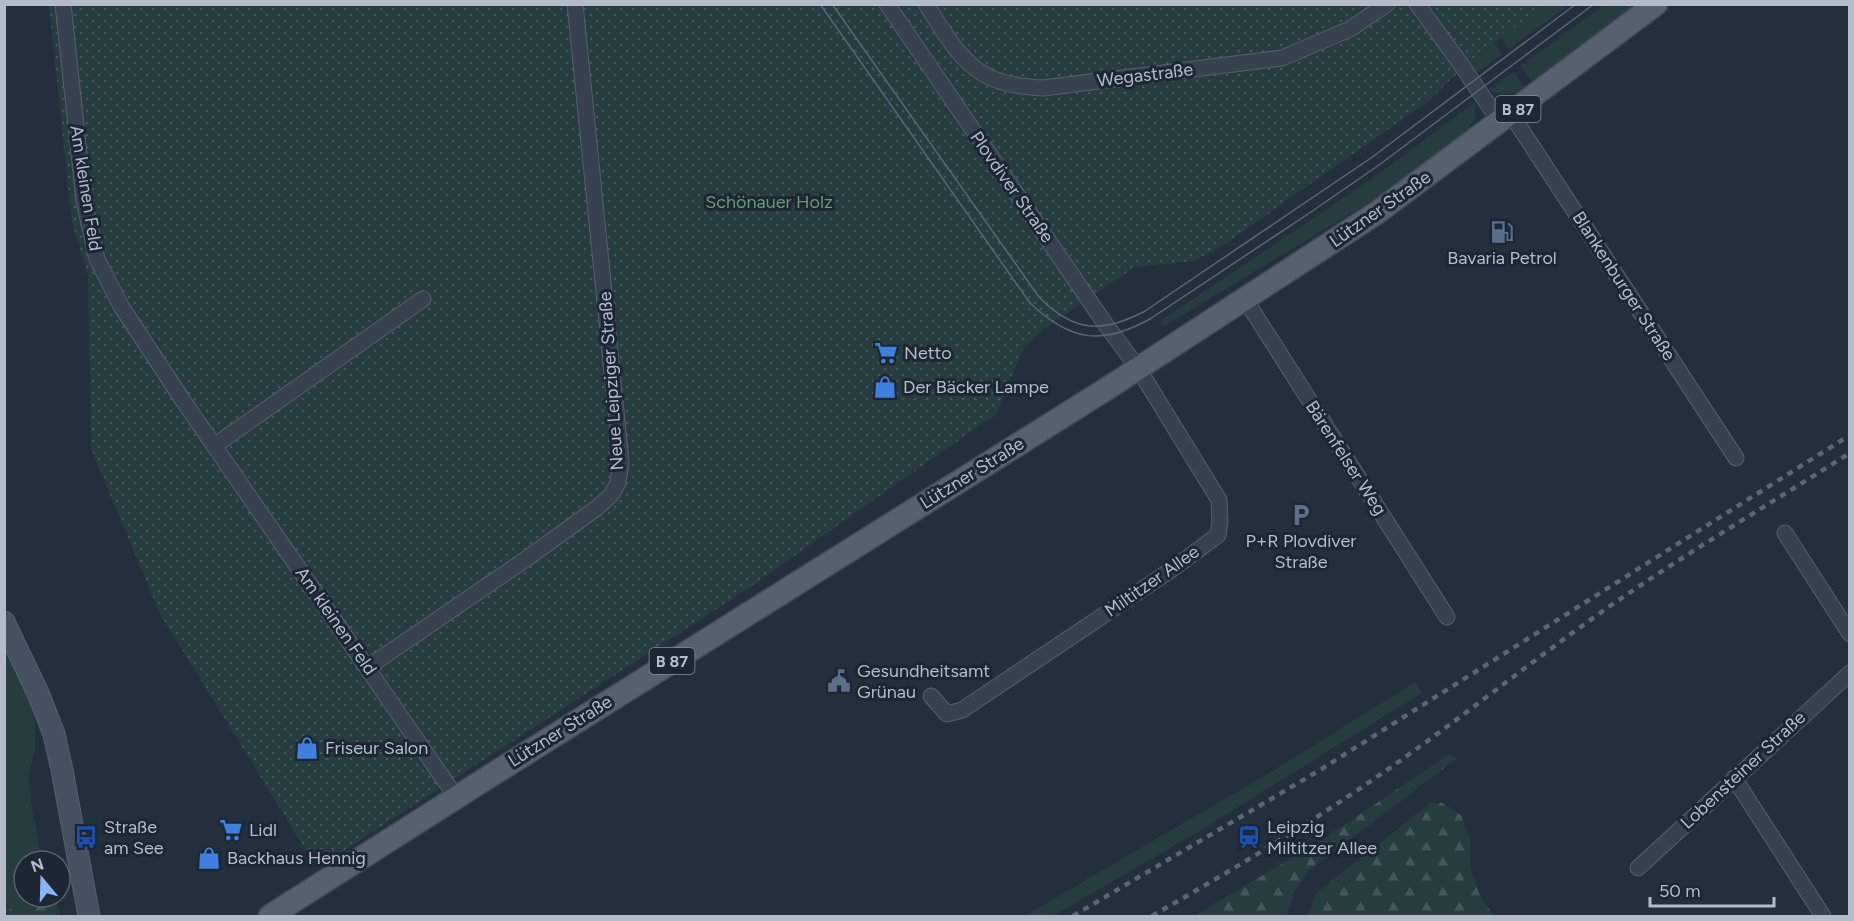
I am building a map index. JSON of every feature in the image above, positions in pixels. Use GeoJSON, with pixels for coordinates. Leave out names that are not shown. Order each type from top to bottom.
{"type":"FeatureCollection","features":[{"type":"Feature","properties":{"kind":"main road","name":"Lützner Straße"},"geometry":{"type":"LineString","coordinates":[[270,916],[1138,368],[1378,212],[1656,4]]}},
{"type":"Feature","properties":{"kind":"street","name":"Am kleinen Feld"},"geometry":{"type":"LineString","coordinates":[[63,4],[84,201],[97,259],[121,306],[214,446],[456,797]]}},
{"type":"Feature","properties":{"kind":"street","name":"Neue Leipziger Straße"},"geometry":{"type":"LineString","coordinates":[[368,667],[566,531],[611,495],[618,483],[621,461],[575,4]]}},
{"type":"Feature","properties":{"kind":"street","name":"Plovdiver Straße"},"geometry":{"type":"LineString","coordinates":[[887,4],[1106,326],[1138,368]]}},
{"type":"Feature","properties":{"kind":"street","name":"Wegastraße"},"geometry":{"type":"LineString","coordinates":[[926,4],[958,53],[976,69],[1000,82],[1043,88],[1282,58],[1350,29],[1387,4]]}},
{"type":"Feature","properties":{"kind":"street"},"geometry":{"type":"LineString","coordinates":[[1417,4],[1460,63],[1506,118]]}},
{"type":"Feature","properties":{"kind":"street","name":"Blankenburger Straße"},"geometry":{"type":"LineString","coordinates":[[1506,118],[1736,458]]}},
{"type":"Feature","properties":{"kind":"street"},"geometry":{"type":"LineString","coordinates":[[214,446],[423,299]]}},
{"type":"Feature","properties":{"kind":"street","name":"Bärenfelser Weg"},"geometry":{"type":"LineString","coordinates":[[1245,299],[1447,617]]}},
{"type":"Feature","properties":{"kind":"street","name":"Miltitzer Allee"},"geometry":{"type":"LineString","coordinates":[[931,696],[947,714],[962,710],[1171,570],[1218,535],[1219,500],[1138,368]]}},
{"type":"Feature","properties":{"kind":"street"},"geometry":{"type":"LineString","coordinates":[[1785,533],[1850,634]]}},
{"type":"Feature","properties":{"kind":"street"},"geometry":{"type":"LineString","coordinates":[[4,622],[38,693],[54,734],[89,916]]}},
{"type":"Feature","properties":{"kind":"street","name":"Lobensteiner Straße"},"geometry":{"type":"LineString","coordinates":[[1638,868],[1850,673]]}},
{"type":"Feature","properties":{"kind":"street"},"geometry":{"type":"LineString","coordinates":[[1734,778],[1823,916]]}},
{"type":"Feature","properties":{"kind":"green space","name":"Schönauer Holz"},"geometry":{"type":"Polygon","coordinates":[[[49,5],[1544,5],[1469,62],[1426,103],[1222,246],[1194,261],[1135,267],[1043,329],[1022,351],[996,414],[743,592],[317,868],[160,614],[91,449],[88,275],[72,223],[49,5]]]}},
{"type":"Feature","properties":{"kind":"green space"},"geometry":{"type":"Polygon","coordinates":[[[1544,5],[1569,5],[1509,49],[1501,37],[1544,5]]]}},
{"type":"Feature","properties":{"kind":"green space"},"geometry":{"type":"Polygon","coordinates":[[[1604,5],[1640,5],[1533,83],[1521,66],[1604,5]]]}},
{"type":"Feature","properties":{"kind":"green space"},"geometry":{"type":"Polygon","coordinates":[[[1494,42],[1502,54],[1477,73],[1469,62],[1494,42]]]}},
{"type":"Feature","properties":{"kind":"green space"},"geometry":{"type":"Polygon","coordinates":[[[1514,72],[1525,88],[1516,93],[1507,94],[1489,90],[1514,72]]]}},
{"type":"Feature","properties":{"kind":"green space"},"geometry":{"type":"Polygon","coordinates":[[[1475,102],[1475,118],[1459,139],[1388,191],[1163,327],[1160,321],[1380,173],[1475,102]]]}},
{"type":"Feature","properties":{"kind":"green space"},"geometry":{"type":"Polygon","coordinates":[[[4,647],[29,700],[35,721],[35,751],[29,774],[31,802],[40,849],[12,849],[12,909],[5,911],[4,647]]]}},
{"type":"Feature","properties":{"kind":"green space"},"geometry":{"type":"Polygon","coordinates":[[[1415,682],[1422,693],[1198,832],[1053,916],[1024,916],[1281,766],[1415,682]]]}},
{"type":"Feature","properties":{"kind":"green space"},"geometry":{"type":"Polygon","coordinates":[[[1449,754],[1456,759],[1308,871],[1294,892],[1287,916],[1194,916],[1322,840],[1449,754]]]}},
{"type":"Feature","properties":{"kind":"green space"},"geometry":{"type":"Polygon","coordinates":[[[1431,803],[1442,803],[1461,815],[1470,838],[1470,866],[1480,896],[1494,916],[1307,916],[1317,892],[1431,803]]]}},
{"type":"Feature","properties":{"kind":"green space"},"geometry":{"type":"Polygon","coordinates":[[[12,909],[59,909],[60,916],[5,916],[5,911],[12,909]]]}},
{"type":"Feature","properties":{"kind":"tram line"},"geometry":{"type":"LineString","coordinates":[[820,4],[1030,303],[1045,316],[1073,332],[1101,336],[1132,328],[1150,319],[1311,212],[1379,165],[1594,4]]}},
{"type":"Feature","properties":{"kind":"tram line"},"geometry":{"type":"LineString","coordinates":[[832,4],[1039,297],[1064,317],[1089,326],[1115,323],[1145,311],[1371,158],[1576,4]]}},
{"type":"Feature","properties":{"kind":"railway"},"geometry":{"type":"LineString","coordinates":[[1073,916],[1320,770],[1850,435]]}},
{"type":"Feature","properties":{"kind":"railway"},"geometry":{"type":"LineString","coordinates":[[1152,916],[1305,825],[1422,745],[1642,584],[1850,453]]}},
{"type":"Feature","properties":{"kind":"place","name":"Bavaria Petrol"},"geometry":{"type":"Point","coordinates":[1502,232]}},
{"type":"Feature","properties":{"kind":"place","name":"Netto"},"geometry":{"type":"Point","coordinates":[886,353]}},
{"type":"Feature","properties":{"kind":"place","name":"Der Bäcker Lampe"},"geometry":{"type":"Point","coordinates":[885,387]}},
{"type":"Feature","properties":{"kind":"place","name":"P+R Plovdiver Straße"},"geometry":{"type":"Point","coordinates":[1301,515]}},
{"type":"Feature","properties":{"kind":"place","name":"Gesundheitsamt Grünau"},"geometry":{"type":"Point","coordinates":[839,681]}},
{"type":"Feature","properties":{"kind":"place","name":"Friseur Salon"},"geometry":{"type":"Point","coordinates":[307,748]}},
{"type":"Feature","properties":{"kind":"place","name":"Lidl"},"geometry":{"type":"Point","coordinates":[231,830]}},
{"type":"Feature","properties":{"kind":"place","name":"Straße am See"},"geometry":{"type":"Point","coordinates":[86,837]}},
{"type":"Feature","properties":{"kind":"place","name":"Leipzig Miltitzer Allee"},"geometry":{"type":"Point","coordinates":[1249,837]}},
{"type":"Feature","properties":{"kind":"place","name":"Backhaus Hennig"},"geometry":{"type":"Point","coordinates":[209,858]}}]}
